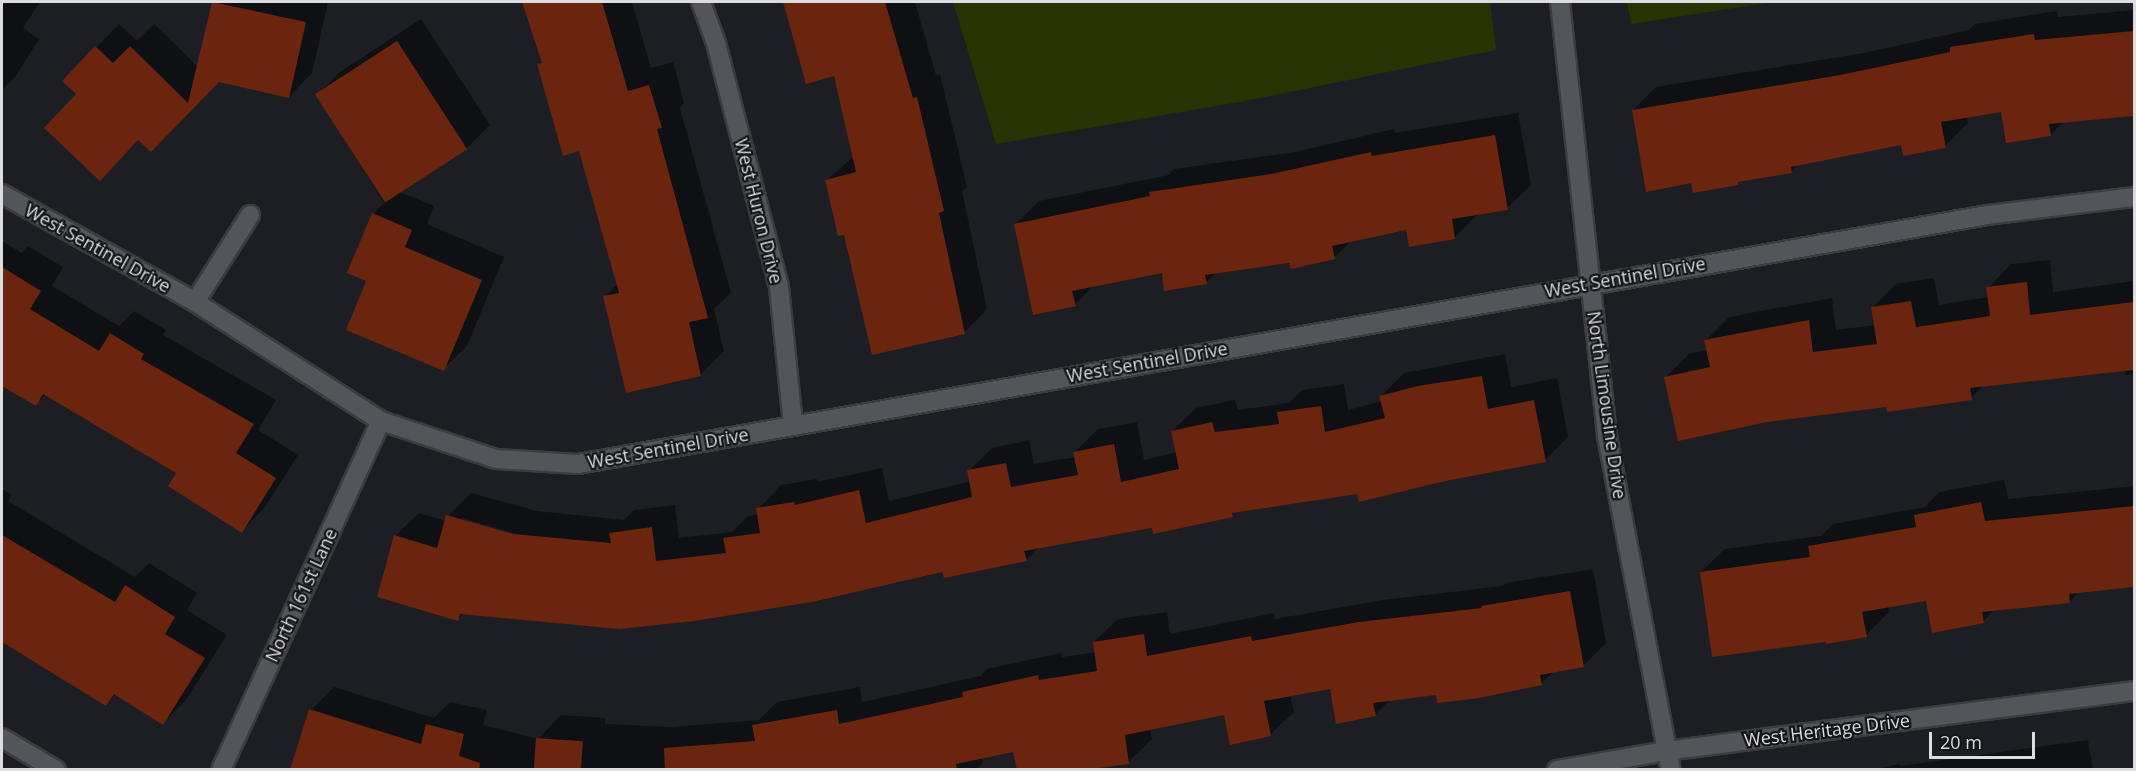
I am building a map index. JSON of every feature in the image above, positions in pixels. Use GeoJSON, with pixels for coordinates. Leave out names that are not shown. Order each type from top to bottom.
{"type":"FeatureCollection","features":[{"type":"Feature","properties":{"kind":"street","name":"West Huron Drive"},"geometry":{"type":"LineString","coordinates":[[701,2],[716,43],[779,287],[793,425]]}},
{"type":"Feature","properties":{"kind":"street","name":"North Limousine Drive"},"geometry":{"type":"LineString","coordinates":[[1560,2],[1607,435],[1671,770]]}},
{"type":"Feature","properties":{"kind":"street","name":"West Sentinel Drive"},"geometry":{"type":"LineString","coordinates":[[2,194],[195,302],[381,421],[496,459],[578,464],[1987,215],[2134,197]]}},
{"type":"Feature","properties":{"kind":"street"},"geometry":{"type":"LineString","coordinates":[[195,302],[250,215]]}},
{"type":"Feature","properties":{"kind":"street","name":"North 161st Lane"},"geometry":{"type":"LineString","coordinates":[[220,770],[381,421]]}},
{"type":"Feature","properties":{"kind":"street","name":"West Heritage Drive"},"geometry":{"type":"LineString","coordinates":[[1557,770],[1666,751],[2134,691]]}},
{"type":"Feature","properties":{"kind":"street"},"geometry":{"type":"LineString","coordinates":[[2,738],[57,770]]}},
{"type":"Feature","properties":{"kind":"green space"},"geometry":{"type":"Polygon","coordinates":[[[953,2],[1490,2],[1496,50],[1245,101],[996,144],[953,2]]]}},
{"type":"Feature","properties":{"kind":"green space"},"geometry":{"type":"Polygon","coordinates":[[[1627,2],[1773,2],[1631,24],[1627,2]]]}},
{"type":"Feature","properties":{"kind":"building"},"geometry":{"type":"Polygon","coordinates":[[[212,2],[306,22],[289,98],[219,82],[151,152],[138,140],[100,181],[44,128],[76,94],[62,81],[95,46],[113,63],[130,46],[188,103],[212,2]]]}},
{"type":"Feature","properties":{"kind":"building"},"geometry":{"type":"Polygon","coordinates":[[[522,2],[602,2],[628,91],[649,85],[662,128],[657,129],[708,318],[689,322],[701,376],[626,393],[603,296],[619,293],[579,151],[563,156],[537,64],[542,63],[522,2]]]}},
{"type":"Feature","properties":{"kind":"building"},"geometry":{"type":"Polygon","coordinates":[[[783,2],[885,2],[913,98],[917,97],[944,211],[939,213],[965,334],[872,355],[844,235],[838,236],[825,180],[856,172],[834,76],[806,84],[783,2]]]}},
{"type":"Feature","properties":{"kind":"building"},"geometry":{"type":"Polygon","coordinates":[[[2134,31],[2134,116],[2049,124],[2051,136],[2006,143],[2001,112],[1941,122],[1946,148],[1903,156],[1901,145],[1791,167],[1792,173],[1738,182],[1738,185],[1693,193],[1691,183],[1646,192],[1632,110],[1840,75],[1950,52],[1950,47],[2034,34],[2035,40],[2134,31]]]}},
{"type":"Feature","properties":{"kind":"building"},"geometry":{"type":"Polygon","coordinates":[[[397,41],[467,149],[385,203],[315,94],[397,41]]]}},
{"type":"Feature","properties":{"kind":"building"},"geometry":{"type":"Polygon","coordinates":[[[1495,135],[1508,210],[1452,219],[1455,239],[1409,247],[1406,230],[1332,246],[1335,259],[1291,269],[1289,263],[1205,275],[1207,284],[1164,291],[1162,273],[1072,291],[1076,306],[1033,315],[1014,224],[1150,196],[1149,192],[1271,174],[1371,152],[1372,156],[1495,135]]]}},
{"type":"Feature","properties":{"kind":"building"},"geometry":{"type":"Polygon","coordinates":[[[372,213],[412,230],[405,247],[482,280],[444,371],[346,330],[366,281],[347,273],[372,213]]]}},
{"type":"Feature","properties":{"kind":"building"},"geometry":{"type":"Polygon","coordinates":[[[2,267],[41,291],[30,309],[99,351],[110,333],[144,354],[141,359],[254,424],[236,453],[276,478],[242,533],[168,486],[176,473],[43,394],[36,406],[2,386],[2,267]]]}},
{"type":"Feature","properties":{"kind":"building"},"geometry":{"type":"Polygon","coordinates":[[[2027,282],[2030,315],[2134,302],[2134,370],[1970,388],[1972,400],[1887,412],[1886,407],[1767,422],[1678,441],[1664,377],[1710,367],[1704,340],[1809,320],[1813,352],[1877,344],[1871,307],[1911,301],[1916,327],[1990,316],[1986,287],[2027,282]]]}},
{"type":"Feature","properties":{"kind":"building"},"geometry":{"type":"Polygon","coordinates":[[[1482,376],[1488,409],[1534,400],[1546,462],[1445,481],[1359,502],[1357,494],[1232,513],[1233,517],[1153,534],[1152,528],[1024,551],[1027,561],[944,578],[942,572],[812,602],[694,621],[619,629],[460,614],[458,621],[377,597],[394,535],[437,548],[446,515],[513,534],[611,543],[609,533],[652,527],[656,561],[726,553],[723,538],[760,533],[756,508],[794,502],[795,505],[859,490],[866,523],[972,497],[967,470],[1006,463],[1011,487],[1078,475],[1073,452],[1114,444],[1121,482],[1179,469],[1171,431],[1212,422],[1215,432],[1279,424],[1277,412],[1321,406],[1325,432],[1385,418],[1379,396],[1418,386],[1482,376]]]}},
{"type":"Feature","properties":{"kind":"building"},"geometry":{"type":"Polygon","coordinates":[[[1981,502],[1985,521],[2134,506],[2134,587],[2069,594],[2070,603],[1982,612],[1984,623],[1932,633],[1926,601],[1862,612],[1867,637],[1712,657],[1700,572],[1810,557],[1808,546],[1916,527],[1914,515],[1981,502]]]}},
{"type":"Feature","properties":{"kind":"building"},"geometry":{"type":"Polygon","coordinates":[[[2,535],[115,602],[125,585],[175,617],[165,634],[205,658],[163,725],[114,694],[106,706],[2,642],[2,535]]]}},
{"type":"Feature","properties":{"kind":"building"},"geometry":{"type":"Polygon","coordinates":[[[1570,591],[1584,667],[1540,675],[1542,685],[1479,698],[1437,703],[1436,695],[1373,703],[1376,716],[1336,724],[1330,689],[1264,701],[1271,736],[1230,745],[1224,715],[1125,735],[1129,764],[1084,770],[1017,770],[1013,752],[956,764],[957,770],[665,770],[664,748],[755,741],[752,725],[837,710],[839,724],[963,697],[962,692],[1038,675],[1039,680],[1097,671],[1093,642],[1144,634],[1147,656],[1251,636],[1252,641],[1359,622],[1482,608],[1481,606],[1570,591]]]}},
{"type":"Feature","properties":{"kind":"building"},"geometry":{"type":"Polygon","coordinates":[[[309,709],[421,744],[426,724],[464,734],[459,756],[480,763],[479,770],[290,770],[309,709]]]}},
{"type":"Feature","properties":{"kind":"building"},"geometry":{"type":"Polygon","coordinates":[[[536,738],[583,741],[581,770],[534,770],[536,738]]]}}]}
